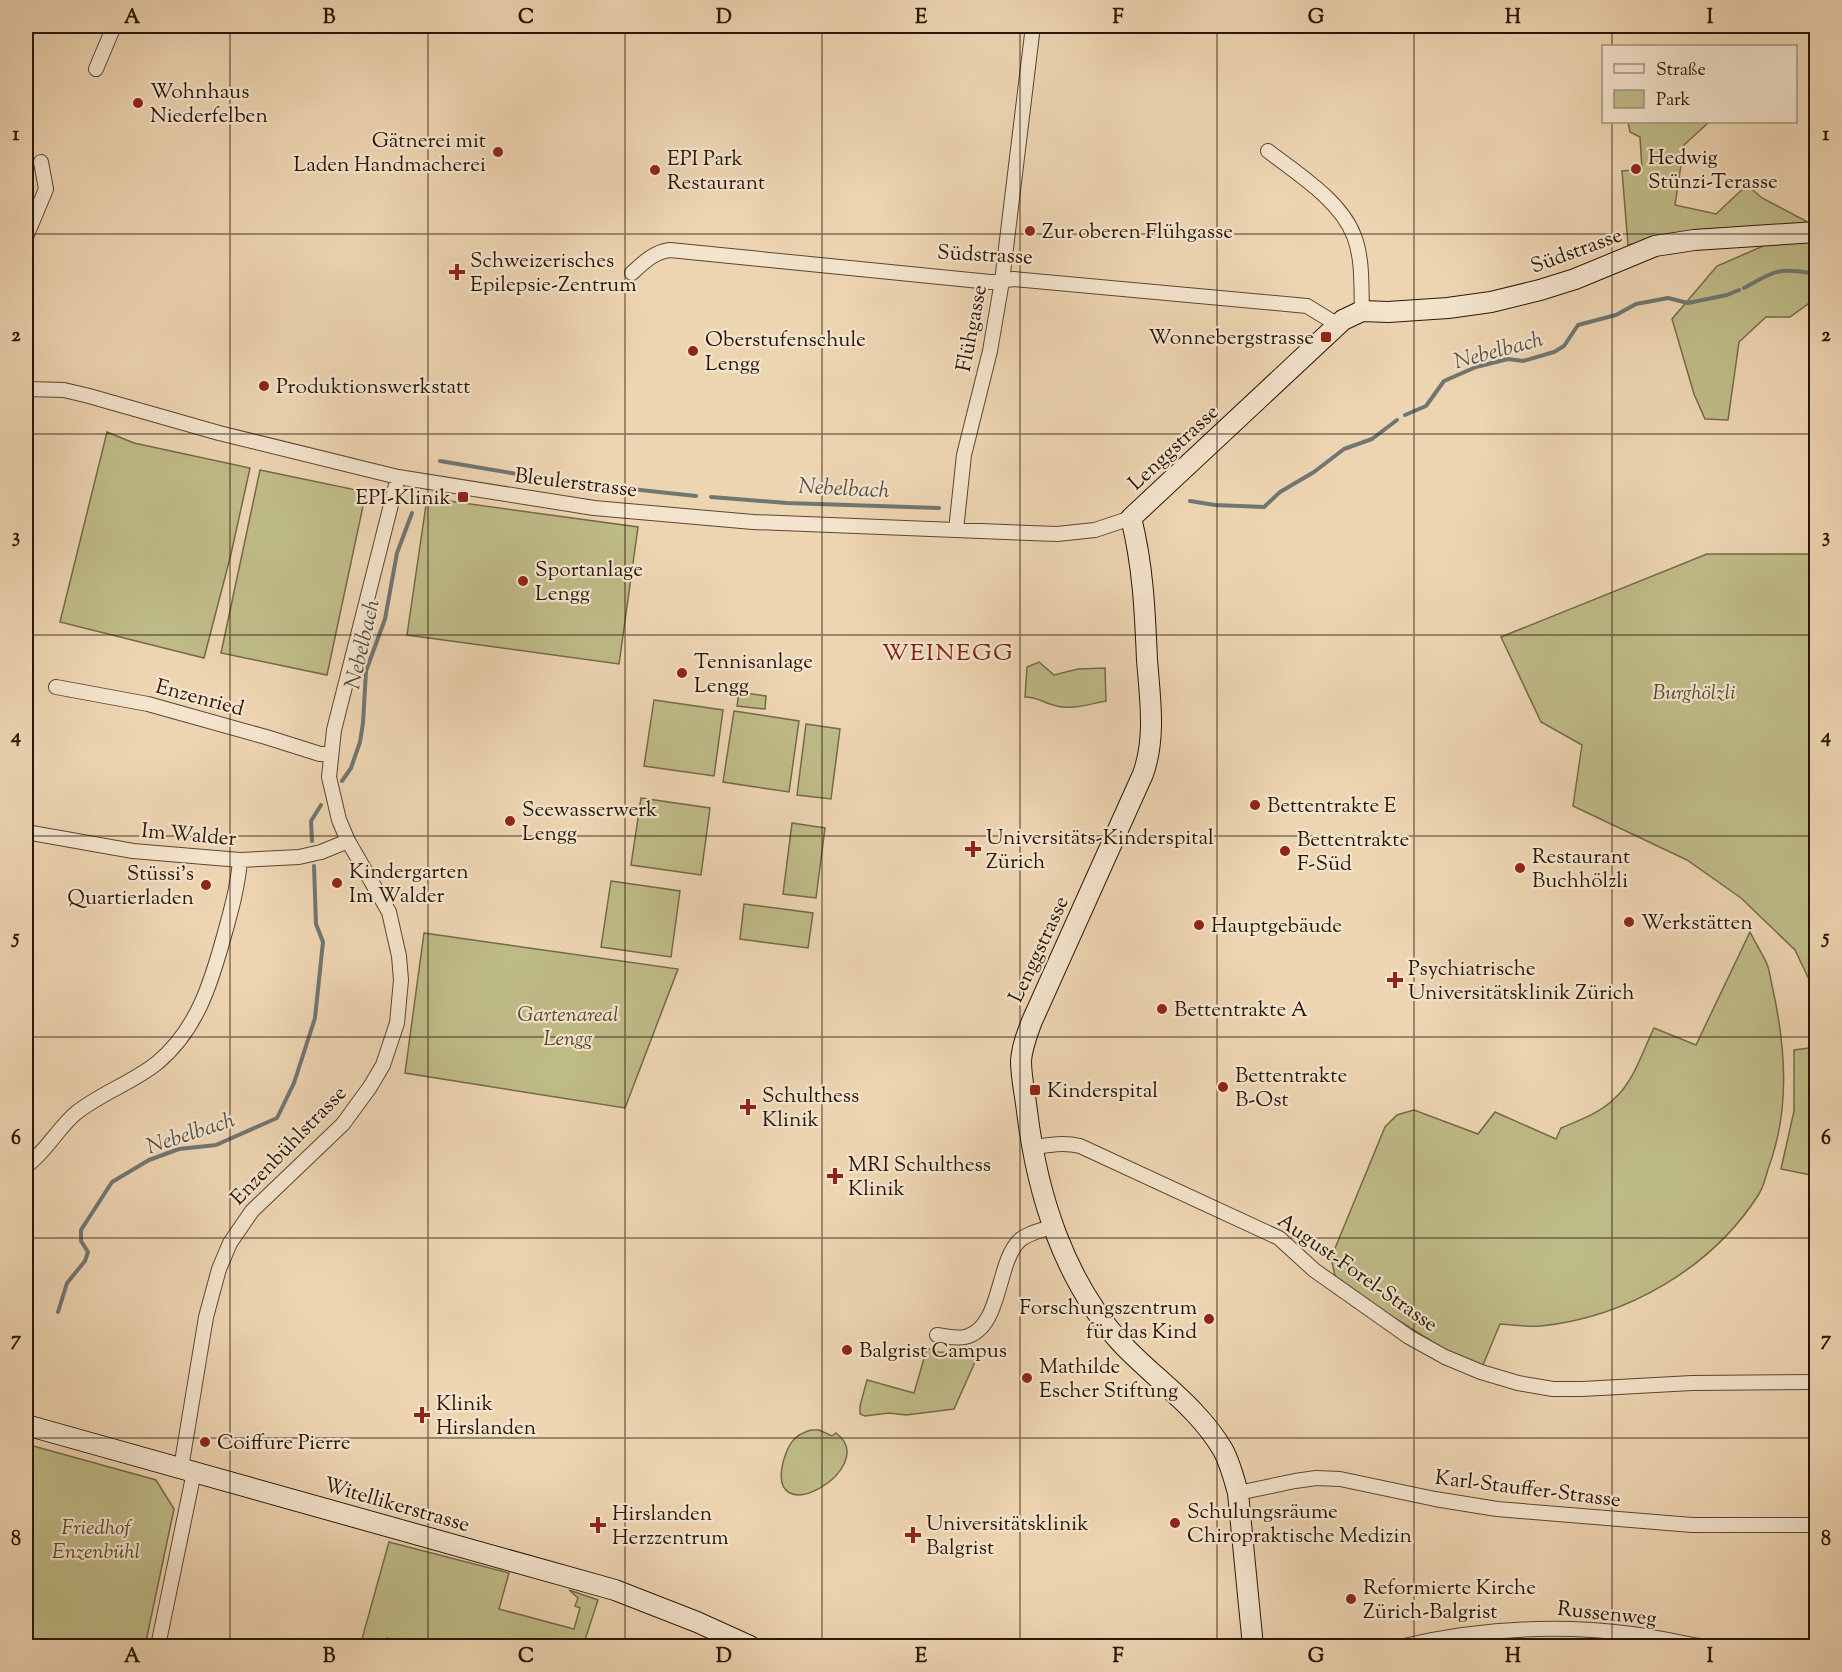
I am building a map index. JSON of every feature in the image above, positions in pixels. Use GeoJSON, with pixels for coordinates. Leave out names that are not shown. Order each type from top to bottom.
{"type":"FeatureCollection","features":[{"type":"Feature","properties":{"kind":"street"},"geometry":{"type":"LineString","coordinates":[[96,69],[114,26]]}},
{"type":"Feature","properties":{"kind":"street","name":"Flühgasse"},"geometry":{"type":"LineString","coordinates":[[956,530],[964,454],[990,351],[1002,281],[1033,26]]}},
{"type":"Feature","properties":{"kind":"street"},"geometry":{"type":"LineString","coordinates":[[1268,151],[1334,205],[1350,226],[1358,253],[1351,316]]}},
{"type":"Feature","properties":{"kind":"street"},"geometry":{"type":"LineString","coordinates":[[26,237],[46,189],[40,162]]}},
{"type":"Feature","properties":{"kind":"street","name":"Südstrasse"},"geometry":{"type":"LineString","coordinates":[[632,273],[660,251],[670,250],[990,282],[1014,279],[1307,306],[1351,316],[1491,302],[1549,287],[1659,245],[1694,240],[1816,232]]}},
{"type":"Feature","properties":{"kind":"street","name":"Lenggstrasse"},"geometry":{"type":"LineString","coordinates":[[1253,1647],[1238,1493],[1232,1470],[1208,1428],[1123,1344],[1099,1316],[1072,1270],[1054,1226],[1036,1170],[1031,1149],[1021,1060],[1032,1021],[1143,774],[1150,752],[1150,709],[1141,564],[1131,518],[1351,316]]}},
{"type":"Feature","properties":{"kind":"street","name":"Bleulerstrasse"},"geometry":{"type":"LineString","coordinates":[[26,390],[64,390],[219,433],[398,477],[594,507],[753,522],[1057,534],[1095,530],[1131,518]]}},
{"type":"Feature","properties":{"kind":"street","name":"Enzenbühlstrasse"},"geometry":{"type":"LineString","coordinates":[[158,1647],[187,1470],[206,1317],[219,1269],[230,1243],[252,1211],[343,1124],[370,1087],[383,1065],[397,1023],[401,980],[399,956],[389,912],[348,841],[334,804],[330,777],[330,754],[333,730],[398,477]]}},
{"type":"Feature","properties":{"kind":"street","name":"Enzenried"},"geometry":{"type":"LineString","coordinates":[[56,687],[148,705],[320,754],[330,754]]}},
{"type":"Feature","properties":{"kind":"street","name":"Im Walder"},"geometry":{"type":"LineString","coordinates":[[26,832],[133,851],[240,860],[299,857],[321,852],[348,841]]}},
{"type":"Feature","properties":{"kind":"street"},"geometry":{"type":"LineString","coordinates":[[26,1166],[75,1114],[145,1072],[169,1052],[189,1028],[204,999],[220,952],[237,886],[240,860]]}},
{"type":"Feature","properties":{"kind":"street","name":"August-Forel-Strasse"},"geometry":{"type":"LineString","coordinates":[[1031,1149],[1051,1144],[1069,1143],[1080,1146],[1279,1238],[1314,1270],[1409,1337],[1445,1357],[1496,1377],[1552,1389],[1692,1383],[1816,1382]]}},
{"type":"Feature","properties":{"kind":"street"},"geometry":{"type":"LineString","coordinates":[[937,1335],[963,1337],[978,1331],[989,1316],[1006,1264],[1014,1248],[1024,1238],[1054,1226]]}},
{"type":"Feature","properties":{"kind":"street","name":"Witellikerstrasse"},"geometry":{"type":"LineString","coordinates":[[26,1425],[615,1590],[697,1622],[750,1647]]}},
{"type":"Feature","properties":{"kind":"street","name":"Karl-Stauffer-Strasse"},"geometry":{"type":"LineString","coordinates":[[1238,1493],[1294,1481],[1316,1478],[1340,1479],[1435,1499],[1497,1509],[1692,1525],[1816,1525]]}},
{"type":"Feature","properties":{"kind":"street","name":"Russenweg"},"geometry":{"type":"LineString","coordinates":[[1404,1647],[1492,1632],[1543,1628],[1633,1634],[1700,1647]]}},
{"type":"Feature","properties":{"kind":"green space"},"geometry":{"type":"Polygon","coordinates":[[[1628,123],[1708,123],[1684,145],[1675,205],[1716,214],[1747,185],[1762,198],[1806,221],[1816,238],[1816,298],[1790,317],[1766,317],[1739,342],[1728,420],[1705,419],[1694,394],[1672,319],[1717,266],[1805,228],[1694,232],[1628,245],[1622,171],[1642,169],[1640,137],[1630,132],[1628,123]]]}},
{"type":"Feature","properties":{"kind":"green space"},"geometry":{"type":"Polygon","coordinates":[[[107,432],[134,443],[250,468],[204,658],[60,622],[107,432]]]}},
{"type":"Feature","properties":{"kind":"green space"},"geometry":{"type":"Polygon","coordinates":[[[260,470],[366,492],[327,675],[221,653],[260,470]]]}},
{"type":"Feature","properties":{"kind":"green space","name":"Sportanlage Lengg"},"geometry":{"type":"Polygon","coordinates":[[[427,498],[638,527],[619,664],[407,635],[427,498]]]}},
{"type":"Feature","properties":{"kind":"green space","name":"Burghölzli"},"geometry":{"type":"Polygon","coordinates":[[[1707,554],[1816,554],[1816,994],[1795,950],[1741,898],[1687,860],[1573,806],[1582,745],[1541,722],[1501,637],[1707,554]]]}},
{"type":"Feature","properties":{"kind":"green space"},"geometry":{"type":"Polygon","coordinates":[[[1039,662],[1054,675],[1078,669],[1105,668],[1106,701],[1059,707],[1025,697],[1027,667],[1039,662]]]}},
{"type":"Feature","properties":{"kind":"green space"},"geometry":{"type":"Polygon","coordinates":[[[739,692],[766,696],[765,709],[737,706],[739,692]]]}},
{"type":"Feature","properties":{"kind":"green space"},"geometry":{"type":"Polygon","coordinates":[[[654,700],[723,710],[714,776],[644,766],[654,700]]]}},
{"type":"Feature","properties":{"kind":"green space"},"geometry":{"type":"Polygon","coordinates":[[[734,711],[799,721],[789,792],[723,782],[734,711]]]}},
{"type":"Feature","properties":{"kind":"green space"},"geometry":{"type":"Polygon","coordinates":[[[806,724],[840,729],[831,799],[797,795],[806,724]]]}},
{"type":"Feature","properties":{"kind":"green space"},"geometry":{"type":"Polygon","coordinates":[[[641,798],[710,808],[701,875],[631,865],[641,798]]]}},
{"type":"Feature","properties":{"kind":"green space"},"geometry":{"type":"Polygon","coordinates":[[[792,823],[825,828],[816,898],[783,894],[792,823]]]}},
{"type":"Feature","properties":{"kind":"green space"},"geometry":{"type":"Polygon","coordinates":[[[611,881],[680,891],[671,957],[601,947],[611,881]]]}},
{"type":"Feature","properties":{"kind":"green space"},"geometry":{"type":"Polygon","coordinates":[[[744,904],[813,913],[808,948],[740,939],[744,904]]]}},
{"type":"Feature","properties":{"kind":"green space"},"geometry":{"type":"Polygon","coordinates":[[[1750,932],[1767,964],[1781,1035],[1784,1080],[1780,1125],[1759,1194],[1740,1221],[1692,1266],[1635,1300],[1605,1312],[1573,1321],[1541,1326],[1500,1324],[1483,1365],[1444,1349],[1385,1312],[1335,1276],[1331,1258],[1385,1127],[1397,1115],[1414,1110],[1478,1134],[1495,1112],[1556,1139],[1561,1128],[1596,1112],[1622,1091],[1633,1074],[1654,1028],[1696,1045],[1750,932]]]}},
{"type":"Feature","properties":{"kind":"green space","name":"Gartenareal Lengg"},"geometry":{"type":"Polygon","coordinates":[[[424,933],[678,969],[625,1108],[405,1073],[424,933]]]}},
{"type":"Feature","properties":{"kind":"green space"},"geometry":{"type":"Polygon","coordinates":[[[1816,1047],[1816,1176],[1781,1169],[1794,1111],[1794,1050],[1816,1047]]]}},
{"type":"Feature","properties":{"kind":"green space"},"geometry":{"type":"Polygon","coordinates":[[[927,1348],[938,1352],[976,1354],[977,1349],[979,1353],[954,1409],[906,1415],[889,1413],[865,1416],[860,1414],[867,1380],[914,1393],[927,1348]]]}},
{"type":"Feature","properties":{"kind":"green space"},"geometry":{"type":"Polygon","coordinates":[[[811,1430],[819,1430],[832,1436],[836,1433],[846,1447],[845,1463],[834,1477],[819,1488],[803,1494],[789,1493],[782,1482],[786,1453],[796,1437],[811,1430]]]}},
{"type":"Feature","properties":{"kind":"green space","name":"Friedhof Enzenbühl"},"geometry":{"type":"Polygon","coordinates":[[[26,1444],[156,1480],[174,1509],[145,1646],[26,1646],[26,1444]]]}},
{"type":"Feature","properties":{"kind":"green space"},"geometry":{"type":"Polygon","coordinates":[[[389,1542],[509,1573],[499,1609],[574,1629],[580,1608],[575,1606],[578,1598],[569,1590],[598,1600],[583,1646],[410,1646],[387,1638],[384,1646],[360,1646],[389,1542]]]}},
{"type":"Feature","properties":{"kind":"waterway","name":"Nebelbach"},"geometry":{"type":"LineString","coordinates":[[1744,288],[1778,272],[1794,271],[1816,274]]}},
{"type":"Feature","properties":{"kind":"waterway","name":"Nebelbach"},"geometry":{"type":"LineString","coordinates":[[1405,415],[1426,406],[1444,381],[1476,367],[1508,359],[1523,361],[1554,352],[1564,346],[1578,325],[1616,315],[1636,304],[1668,298],[1688,303],[1727,295],[1739,290]]}},
{"type":"Feature","properties":{"kind":"waterway","name":"Nebelbach"},"geometry":{"type":"LineString","coordinates":[[1190,501],[1215,505],[1264,507],[1280,492],[1314,472],[1344,449],[1372,439],[1397,420]]}},
{"type":"Feature","properties":{"kind":"waterway","name":"Nebelbach"},"geometry":{"type":"LineString","coordinates":[[440,461],[535,477]]}},
{"type":"Feature","properties":{"kind":"waterway","name":"Nebelbach"},"geometry":{"type":"LineString","coordinates":[[557,481],[696,496]]}},
{"type":"Feature","properties":{"kind":"waterway","name":"Nebelbach"},"geometry":{"type":"LineString","coordinates":[[711,497],[787,503],[939,508]]}},
{"type":"Feature","properties":{"kind":"waterway","name":"Nebelbach"},"geometry":{"type":"LineString","coordinates":[[342,781],[351,768],[360,742],[366,671],[385,619],[397,553],[412,513]]}},
{"type":"Feature","properties":{"kind":"waterway","name":"Nebelbach"},"geometry":{"type":"LineString","coordinates":[[312,841],[311,821],[321,805]]}},
{"type":"Feature","properties":{"kind":"waterway","name":"Nebelbach"},"geometry":{"type":"LineString","coordinates":[[58,1312],[67,1283],[85,1261],[88,1252],[81,1241],[81,1230],[112,1182],[149,1160],[179,1149],[216,1145],[277,1118],[294,1083],[315,1018],[323,942],[316,924],[314,866]]}},
{"type":"Feature","properties":{"kind":"place","name":"Wohnhaus Niederfelben"},"geometry":{"type":"Point","coordinates":[138,103]}},
{"type":"Feature","properties":{"kind":"place","name":"Gätnerei mit Laden Handmacherei"},"geometry":{"type":"Point","coordinates":[498,152]}},
{"type":"Feature","properties":{"kind":"place","name":"Hedwig Stünzi-Terasse"},"geometry":{"type":"Point","coordinates":[1636,169]}},
{"type":"Feature","properties":{"kind":"place","name":"EPI Park Restaurant"},"geometry":{"type":"Point","coordinates":[655,170]}},
{"type":"Feature","properties":{"kind":"place","name":"Zur oberen Flühgasse"},"geometry":{"type":"Point","coordinates":[1030,231]}},
{"type":"Feature","properties":{"kind":"place","name":"Schweizerisches Epilepsie-Zentrum"},"geometry":{"type":"Point","coordinates":[457,272]}},
{"type":"Feature","properties":{"kind":"place","name":"Wonnebergstrasse"},"geometry":{"type":"Point","coordinates":[1326,337]}},
{"type":"Feature","properties":{"kind":"place","name":"Oberstufenschule Lengg"},"geometry":{"type":"Point","coordinates":[693,351]}},
{"type":"Feature","properties":{"kind":"place","name":"Produktionswerkstatt"},"geometry":{"type":"Point","coordinates":[264,386]}},
{"type":"Feature","properties":{"kind":"place","name":"EPI-Klinik"},"geometry":{"type":"Point","coordinates":[463,497]}},
{"type":"Feature","properties":{"kind":"place","name":"Sportanlage Lengg"},"geometry":{"type":"Point","coordinates":[523,581]}},
{"type":"Feature","properties":{"kind":"place","name":"Tennisanlage Lengg"},"geometry":{"type":"Point","coordinates":[682,673]}},
{"type":"Feature","properties":{"kind":"place","name":"Bettentrakte E"},"geometry":{"type":"Point","coordinates":[1255,805]}},
{"type":"Feature","properties":{"kind":"place","name":"Seewasserwerk Lengg"},"geometry":{"type":"Point","coordinates":[510,821]}},
{"type":"Feature","properties":{"kind":"place","name":"Universitäts-Kinderspital Zürich"},"geometry":{"type":"Point","coordinates":[973,849]}},
{"type":"Feature","properties":{"kind":"place","name":"Bettentrakte F-Süd"},"geometry":{"type":"Point","coordinates":[1285,851]}},
{"type":"Feature","properties":{"kind":"place","name":"Restaurant Buchhölzli"},"geometry":{"type":"Point","coordinates":[1520,868]}},
{"type":"Feature","properties":{"kind":"place","name":"Kindergarten Im Walder"},"geometry":{"type":"Point","coordinates":[337,883]}},
{"type":"Feature","properties":{"kind":"place","name":"Stüssi's Quartierladen"},"geometry":{"type":"Point","coordinates":[206,885]}},
{"type":"Feature","properties":{"kind":"place","name":"Werkstätten"},"geometry":{"type":"Point","coordinates":[1629,922]}},
{"type":"Feature","properties":{"kind":"place","name":"Hauptgebäude"},"geometry":{"type":"Point","coordinates":[1199,925]}},
{"type":"Feature","properties":{"kind":"place","name":"Psychiatrische Universitätsklinik Zürich"},"geometry":{"type":"Point","coordinates":[1395,980]}},
{"type":"Feature","properties":{"kind":"place","name":"Bettentrakte A"},"geometry":{"type":"Point","coordinates":[1162,1009]}},
{"type":"Feature","properties":{"kind":"place","name":"Bettentrakte B-Ost"},"geometry":{"type":"Point","coordinates":[1223,1087]}},
{"type":"Feature","properties":{"kind":"place","name":"Kinderspital"},"geometry":{"type":"Point","coordinates":[1035,1090]}},
{"type":"Feature","properties":{"kind":"place","name":"Schulthess Klinik"},"geometry":{"type":"Point","coordinates":[748,1107]}},
{"type":"Feature","properties":{"kind":"place","name":"MRI Schulthess Klinik"},"geometry":{"type":"Point","coordinates":[835,1176]}},
{"type":"Feature","properties":{"kind":"place","name":"Forschungszentrum für das Kind"},"geometry":{"type":"Point","coordinates":[1209,1319]}},
{"type":"Feature","properties":{"kind":"place","name":"Balgrist Campus"},"geometry":{"type":"Point","coordinates":[847,1350]}},
{"type":"Feature","properties":{"kind":"place","name":"Mathilde Escher Stiftung"},"geometry":{"type":"Point","coordinates":[1027,1378]}},
{"type":"Feature","properties":{"kind":"place","name":"Klinik Hirslanden"},"geometry":{"type":"Point","coordinates":[422,1415]}},
{"type":"Feature","properties":{"kind":"place","name":"Coiffure Pierre"},"geometry":{"type":"Point","coordinates":[205,1442]}},
{"type":"Feature","properties":{"kind":"place","name":"Schulungsräume Chiropraktische Medizin"},"geometry":{"type":"Point","coordinates":[1175,1523]}},
{"type":"Feature","properties":{"kind":"place","name":"Hirslanden Herzzentrum"},"geometry":{"type":"Point","coordinates":[598,1525]}},
{"type":"Feature","properties":{"kind":"place","name":"Universitätsklinik Balgrist"},"geometry":{"type":"Point","coordinates":[913,1535]}},
{"type":"Feature","properties":{"kind":"place","name":"Reformierte Kirche Zürich-Balgrist"},"geometry":{"type":"Point","coordinates":[1351,1599]}},
{"type":"Feature","properties":{"kind":"district","name":"WEINEGG"},"geometry":{"type":"Point","coordinates":[948,652]}}]}
